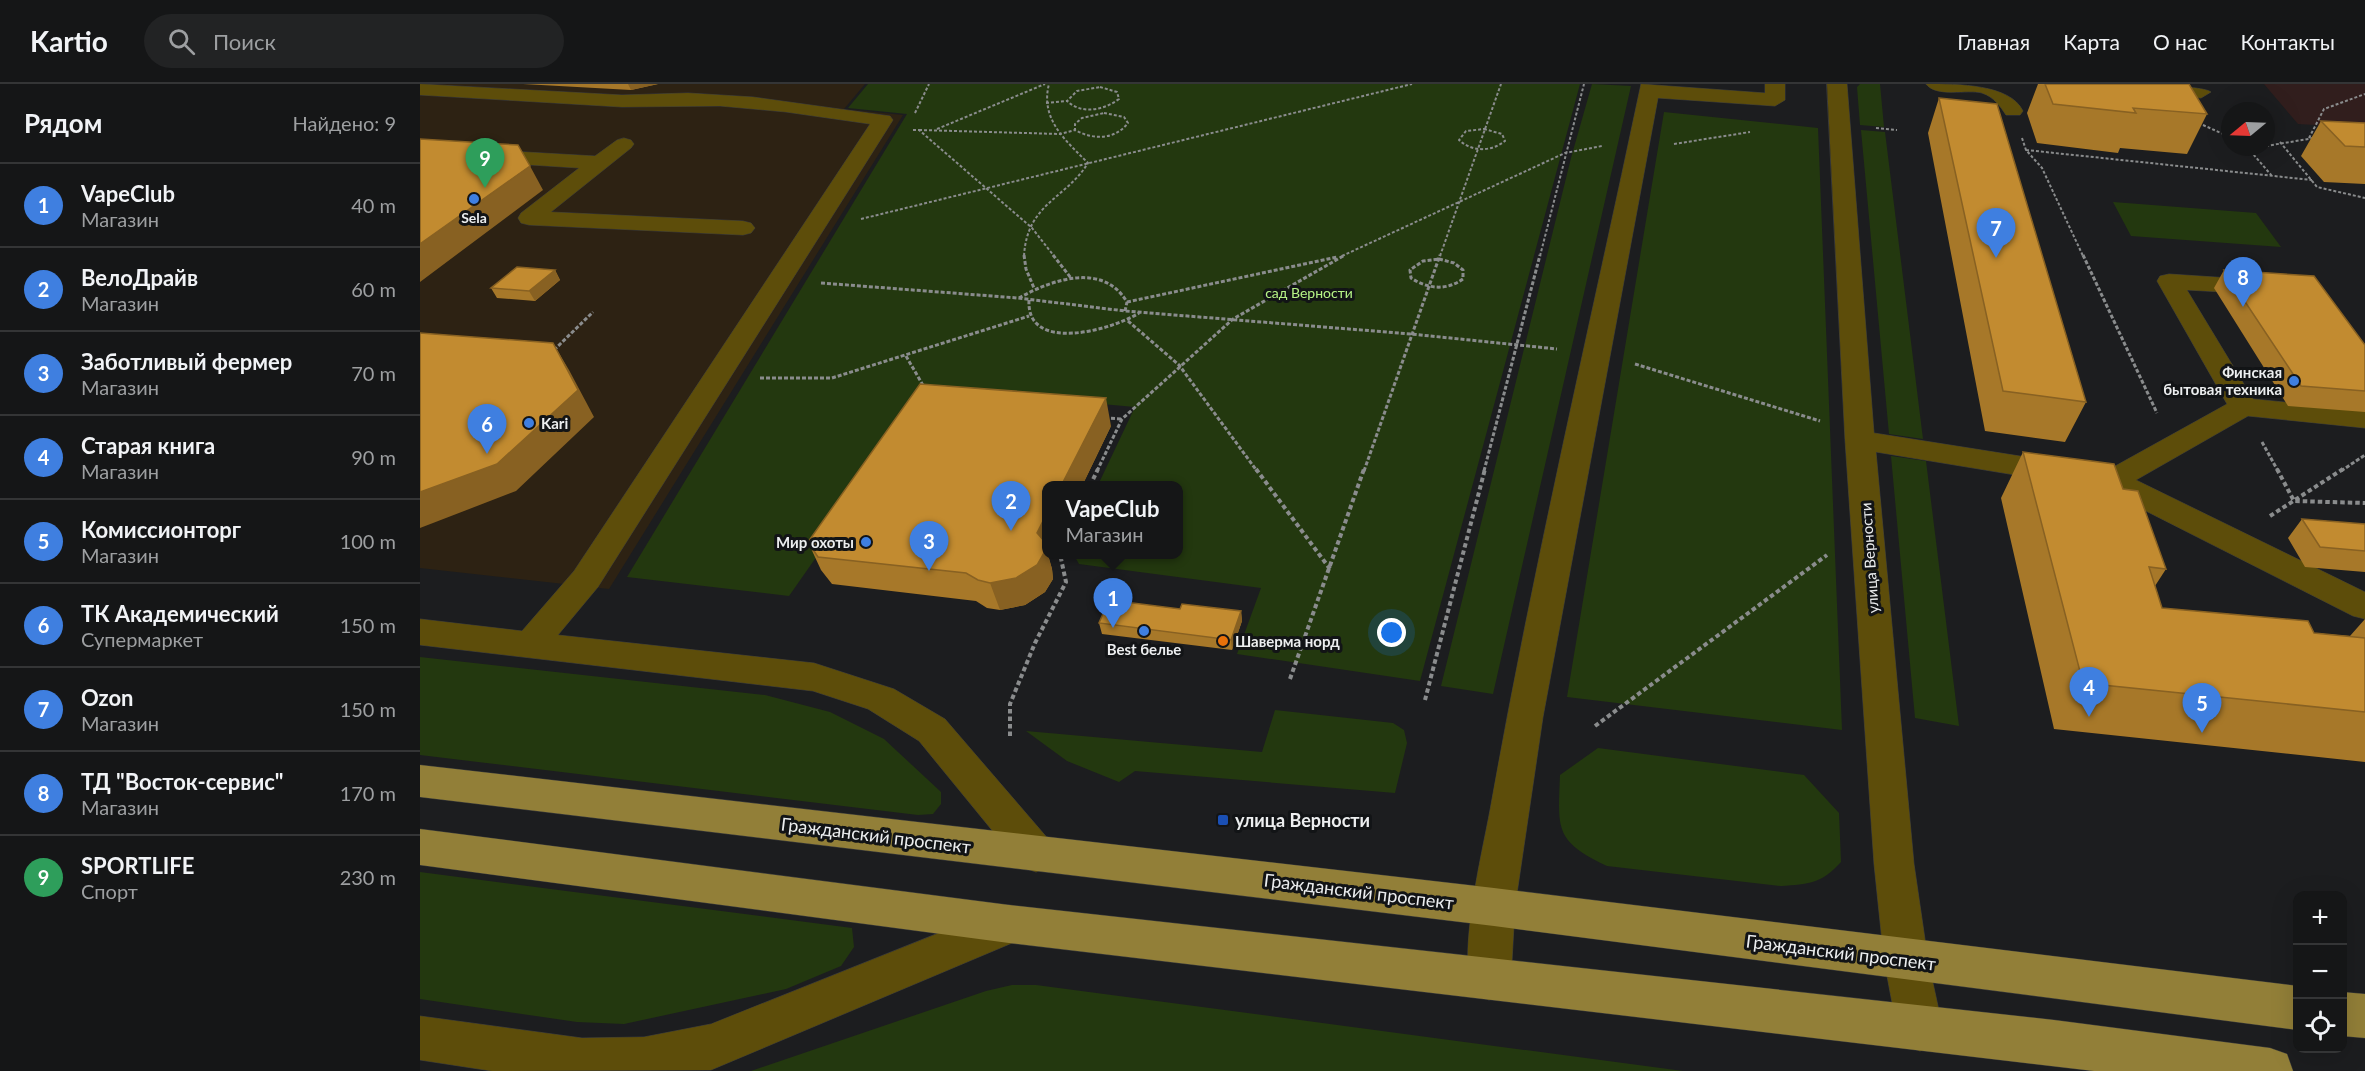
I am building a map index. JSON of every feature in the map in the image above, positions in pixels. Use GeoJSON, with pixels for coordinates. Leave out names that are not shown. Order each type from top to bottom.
{"type":"FeatureCollection","features":[{"type":"Feature","properties":{"kind":"main road","name":"Гражданский проспект"},"geometry":{"type":"LineString","coordinates":[[420,781],[1494,907],[2293,1007]]}},
{"type":"Feature","properties":{"kind":"main road"},"geometry":{"type":"LineString","coordinates":[[420,847],[1009,924],[2270,1071]]}},
{"type":"Feature","properties":{"kind":"main road"},"geometry":{"type":"LineString","coordinates":[[2347,1014],[2365,1016]]}},
{"type":"Feature","properties":{"kind":"street"},"geometry":{"type":"LineString","coordinates":[[649,99],[725,84]]}},
{"type":"Feature","properties":{"kind":"street"},"geometry":{"type":"LineString","coordinates":[[1489,979],[1494,907],[1525,717],[1651,88],[1684,95],[1715,89],[1774,100],[1775,84]]}},
{"type":"Feature","properties":{"kind":"street","name":"улица Верности"},"geometry":{"type":"LineString","coordinates":[[1838,84],[1860,440],[1894,864],[1906,960],[1920,1029]]}},
{"type":"Feature","properties":{"kind":"street"},"geometry":{"type":"LineString","coordinates":[[1936,84],[1990,86],[2018,105]]}},
{"type":"Feature","properties":{"kind":"street"},"geometry":{"type":"LineString","coordinates":[[2095,84],[2200,92]]}},
{"type":"Feature","properties":{"kind":"street"},"geometry":{"type":"LineString","coordinates":[[420,90],[622,101],[813,99],[884,120],[586,579],[531,644]]}},
{"type":"Feature","properties":{"kind":"street"},"geometry":{"type":"LineString","coordinates":[[624,144],[529,218],[743,228]]}},
{"type":"Feature","properties":{"kind":"street"},"geometry":{"type":"LineString","coordinates":[[420,152],[600,163]]}},
{"type":"Feature","properties":{"kind":"street"},"geometry":{"type":"LineString","coordinates":[[2243,407],[2169,281],[2281,289]]}},
{"type":"Feature","properties":{"kind":"street"},"geometry":{"type":"LineString","coordinates":[[2112,480],[2243,407],[2365,419]]}},
{"type":"Feature","properties":{"kind":"street"},"geometry":{"type":"LineString","coordinates":[[1860,440],[2112,480],[2365,607]]}},
{"type":"Feature","properties":{"kind":"street"},"geometry":{"type":"LineString","coordinates":[[2112,480],[2138,546]]}},
{"type":"Feature","properties":{"kind":"street"},"geometry":{"type":"LineString","coordinates":[[420,632],[814,677],[881,699],[932,730],[1036,854]]}},
{"type":"Feature","properties":{"kind":"street"},"geometry":{"type":"LineString","coordinates":[[420,1038],[582,1061],[644,1060],[700,1050],[1009,924]]}},
{"type":"Feature","properties":{"kind":"path"},"geometry":{"type":"LineString","coordinates":[[934,130],[1047,84],[1046,103],[1051,123],[1088,163]]}},
{"type":"Feature","properties":{"kind":"path"},"geometry":{"type":"LineString","coordinates":[[1100,87],[1104,84]]}},
{"type":"Feature","properties":{"kind":"path"},"geometry":{"type":"LineString","coordinates":[[851,222],[1412,84]]}},
{"type":"Feature","properties":{"kind":"path"},"geometry":{"type":"LineString","coordinates":[[1290,679],[1501,84]]}},
{"type":"Feature","properties":{"kind":"path"},"geometry":{"type":"LineString","coordinates":[[1425,700],[1584,84]]}},
{"type":"Feature","properties":{"kind":"path"},"geometry":{"type":"LineString","coordinates":[[1046,103],[1067,101],[1077,91],[1100,87],[1117,92],[1119,99],[1111,105],[1097,109],[1073,107],[1067,101]]}},
{"type":"Feature","properties":{"kind":"path"},"geometry":{"type":"LineString","coordinates":[[2308,138],[2324,110],[2365,94]]}},
{"type":"Feature","properties":{"kind":"path"},"geometry":{"type":"LineString","coordinates":[[1096,114],[1097,109]]}},
{"type":"Feature","properties":{"kind":"path"},"geometry":{"type":"LineString","coordinates":[[905,130],[1060,134],[1075,130],[1084,135],[1108,135],[1122,130],[1128,123],[1119,115],[1096,114],[1078,121],[1075,130]]}},
{"type":"Feature","properties":{"kind":"path"},"geometry":{"type":"LineString","coordinates":[[1874,128],[1897,130]]}},
{"type":"Feature","properties":{"kind":"path"},"geometry":{"type":"LineString","coordinates":[[1484,129],[1502,134],[1505,141],[1498,147],[1477,149],[1465,146],[1459,137],[1471,130],[1484,129]]}},
{"type":"Feature","properties":{"kind":"path"},"geometry":{"type":"LineString","coordinates":[[919,130],[984,189],[1032,228],[1071,278]]}},
{"type":"Feature","properties":{"kind":"path"},"geometry":{"type":"LineString","coordinates":[[1665,145],[1760,131]]}},
{"type":"Feature","properties":{"kind":"path"},"geometry":{"type":"LineString","coordinates":[[2275,143],[2320,137]]}},
{"type":"Feature","properties":{"kind":"path"},"geometry":{"type":"LineString","coordinates":[[2280,142],[2318,187],[2365,198]]}},
{"type":"Feature","properties":{"kind":"path"},"geometry":{"type":"LineString","coordinates":[[1092,481],[1122,419],[1179,365],[1233,319],[1343,256],[1461,200],[1565,153],[1607,145]]}},
{"type":"Feature","properties":{"kind":"path"},"geometry":{"type":"LineString","coordinates":[[2026,150],[2312,180]]}},
{"type":"Feature","properties":{"kind":"path"},"geometry":{"type":"LineString","coordinates":[[2257,156],[2272,177]]}},
{"type":"Feature","properties":{"kind":"path"},"geometry":{"type":"LineString","coordinates":[[1034,288],[1024,266],[1025,246],[1032,228],[1044,205],[1082,174],[1088,163]]}},
{"type":"Feature","properties":{"kind":"path"},"geometry":{"type":"LineString","coordinates":[[2042,168],[2172,447]]}},
{"type":"Feature","properties":{"kind":"path"},"geometry":{"type":"LineString","coordinates":[[1127,302],[1343,256]]}},
{"type":"Feature","properties":{"kind":"path"},"geometry":{"type":"LineString","coordinates":[[1439,259],[1460,266],[1463,270],[1463,279],[1453,286],[1429,287],[1412,278],[1410,270],[1424,261],[1439,259]]}},
{"type":"Feature","properties":{"kind":"path"},"geometry":{"type":"LineString","coordinates":[[1018,298],[1034,288],[1071,278],[1110,283],[1119,288],[1127,302],[1125,311]]}},
{"type":"Feature","properties":{"kind":"path"},"geometry":{"type":"LineString","coordinates":[[814,283],[1018,298],[1125,311],[1411,334],[1518,344],[1598,355],[1682,377],[1831,425]]}},
{"type":"Feature","properties":{"kind":"path"},"geometry":{"type":"LineString","coordinates":[[1029,300],[1027,308],[1029,316],[1046,329],[1076,334],[1108,329],[1128,321],[1139,312]]}},
{"type":"Feature","properties":{"kind":"path"},"geometry":{"type":"LineString","coordinates":[[553,352],[593,312]]}},
{"type":"Feature","properties":{"kind":"path"},"geometry":{"type":"LineString","coordinates":[[716,378],[832,378],[1029,316]]}},
{"type":"Feature","properties":{"kind":"path"},"geometry":{"type":"LineString","coordinates":[[1128,321],[1179,365],[1330,570]]}},
{"type":"Feature","properties":{"kind":"path"},"geometry":{"type":"LineString","coordinates":[[906,356],[928,394]]}},
{"type":"Feature","properties":{"kind":"path"},"geometry":{"type":"LineString","coordinates":[[2243,407],[2294,501]]}},
{"type":"Feature","properties":{"kind":"path"},"geometry":{"type":"LineString","coordinates":[[1098,417],[1122,419]]}},
{"type":"Feature","properties":{"kind":"path"},"geometry":{"type":"LineString","coordinates":[[2232,542],[2365,455]]}},
{"type":"Feature","properties":{"kind":"path"},"geometry":{"type":"LineString","coordinates":[[2294,501],[2365,503]]}},
{"type":"Feature","properties":{"kind":"path"},"geometry":{"type":"LineString","coordinates":[[1595,726],[1835,549]]}},
{"type":"Feature","properties":{"kind":"path"},"geometry":{"type":"LineString","coordinates":[[1010,736],[1010,704],[1035,643],[1066,582],[1061,559]]}},
{"type":"Feature","properties":{"kind":"shaded area"},"geometry":{"type":"Polygon","coordinates":[[[420,84],[865,84],[844,109],[903,115],[609,589],[420,568],[420,84]]]}},
{"type":"Feature","properties":{"kind":"shaded area"},"geometry":{"type":"Polygon","coordinates":[[[2264,84],[2365,84],[2365,128],[2298,124],[2264,84]]]}},
{"type":"Feature","properties":{"kind":"green space","name":"сад Верности"},"geometry":{"type":"Polygon","coordinates":[[[868,84],[1580,84],[1420,681],[1237,654],[1261,588],[1079,564],[1076,559],[1183,559],[1183,481],[1100,481],[1135,407],[934,389],[789,596],[627,577],[907,114],[848,108],[868,84]]]}},
{"type":"Feature","properties":{"kind":"green space"},"geometry":{"type":"Polygon","coordinates":[[[1592,84],[1631,86],[1493,694],[1441,686],[1571,158],[1592,84]]]}},
{"type":"Feature","properties":{"kind":"green space"},"geometry":{"type":"Polygon","coordinates":[[[1860,84],[1880,84],[1884,127],[1860,125],[1857,87],[1860,84]]]}},
{"type":"Feature","properties":{"kind":"green space"},"geometry":{"type":"Polygon","coordinates":[[[1664,112],[1818,128],[1842,730],[1567,697],[1664,112]]]}},
{"type":"Feature","properties":{"kind":"green space"},"geometry":{"type":"Polygon","coordinates":[[[1861,130],[1885,132],[1923,439],[1889,434],[1861,130]]]}},
{"type":"Feature","properties":{"kind":"green space"},"geometry":{"type":"Polygon","coordinates":[[[2113,202],[2256,213],[2281,247],[2131,236],[2113,202]]]}},
{"type":"Feature","properties":{"kind":"green space"},"geometry":{"type":"Polygon","coordinates":[[[1891,456],[1926,461],[1959,726],[1915,718],[1891,456]]]}},
{"type":"Feature","properties":{"kind":"green space"},"geometry":{"type":"Polygon","coordinates":[[[420,657],[765,695],[830,712],[884,739],[941,792],[941,804],[933,814],[918,815],[420,755],[420,657]]]}},
{"type":"Feature","properties":{"kind":"green space"},"geometry":{"type":"Polygon","coordinates":[[[1275,710],[1393,723],[1404,730],[1407,743],[1395,793],[1135,771],[1119,782],[1067,761],[1026,731],[1262,752],[1275,710]]]}},
{"type":"Feature","properties":{"kind":"green space"},"geometry":{"type":"Polygon","coordinates":[[[1598,748],[1804,775],[1839,813],[1841,862],[1827,875],[1814,882],[1781,886],[1607,866],[1577,849],[1568,840],[1560,821],[1559,808],[1560,775],[1598,748]]]}},
{"type":"Feature","properties":{"kind":"green space"},"geometry":{"type":"Polygon","coordinates":[[[420,872],[852,928],[854,947],[841,966],[786,989],[624,1024],[577,1022],[420,999],[420,872]]]}},
{"type":"Feature","properties":{"kind":"green space"},"geometry":{"type":"Polygon","coordinates":[[[1012,985],[1036,985],[1683,1071],[751,1071],[986,991],[1012,985]]]}},
{"type":"Feature","properties":{"kind":"building"},"geometry":{"type":"Polygon","coordinates":[[[2045,84],[2189,84],[2207,114],[2133,108],[2136,113],[2053,104],[2045,84]]]}},
{"type":"Feature","properties":{"kind":"building"},"geometry":{"type":"Polygon","coordinates":[[[1939,98],[1997,104],[2086,402],[2003,391],[1939,98]]]}},
{"type":"Feature","properties":{"kind":"building"},"geometry":{"type":"Polygon","coordinates":[[[2321,121],[2365,123],[2365,147],[2345,146],[2321,121]]]}},
{"type":"Feature","properties":{"kind":"building"},"geometry":{"type":"Polygon","coordinates":[[[420,139],[518,145],[530,166],[420,244],[420,139]]]}},
{"type":"Feature","properties":{"kind":"building"},"geometry":{"type":"Polygon","coordinates":[[[517,267],[555,270],[529,291],[491,288],[517,267]]]}},
{"type":"Feature","properties":{"kind":"building"},"geometry":{"type":"Polygon","coordinates":[[[2224,270],[2314,276],[2365,345],[2365,391],[2301,386],[2224,270]]]}},
{"type":"Feature","properties":{"kind":"building"},"geometry":{"type":"Polygon","coordinates":[[[420,333],[553,343],[578,390],[497,464],[420,492],[420,333]]]}},
{"type":"Feature","properties":{"kind":"building"},"geometry":{"type":"Polygon","coordinates":[[[920,384],[1106,398],[1064,481],[1042,481],[1042,523],[1037,533],[1042,539],[1042,556],[1037,565],[1016,578],[990,583],[978,580],[966,573],[818,557],[808,542],[920,384]]]}},
{"type":"Feature","properties":{"kind":"building"},"geometry":{"type":"Polygon","coordinates":[[[2023,452],[2114,464],[2123,489],[2138,491],[2166,569],[2149,567],[2162,608],[2308,621],[2314,633],[2365,638],[2365,712],[2083,683],[2023,452]]]}},
{"type":"Feature","properties":{"kind":"building"},"geometry":{"type":"Polygon","coordinates":[[[2302,519],[2365,524],[2365,551],[2320,547],[2302,519]]]}},
{"type":"Feature","properties":{"kind":"building"},"geometry":{"type":"Polygon","coordinates":[[[1109,600],[1180,609],[1182,604],[1241,611],[1231,640],[1099,623],[1109,600]]]}},
{"type":"Feature","properties":{"kind":"place","name":"SPORTLIFE"},"geometry":{"type":"Point","coordinates":[485,188]}},
{"type":"Feature","properties":{"kind":"place","name":"Sela"},"geometry":{"type":"Point","coordinates":[474,199]}},
{"type":"Feature","properties":{"kind":"place","name":"Ozon"},"geometry":{"type":"Point","coordinates":[1996,258]}},
{"type":"Feature","properties":{"kind":"place","name":"ТД \"Восток-сервис\""},"geometry":{"type":"Point","coordinates":[2243,307]}},
{"type":"Feature","properties":{"kind":"place","name":"Финская бытовая техника"},"geometry":{"type":"Point","coordinates":[2294,381]}},
{"type":"Feature","properties":{"kind":"place","name":"Kari"},"geometry":{"type":"Point","coordinates":[529,423]}},
{"type":"Feature","properties":{"kind":"place","name":"ТК Академический"},"geometry":{"type":"Point","coordinates":[487,454]}},
{"type":"Feature","properties":{"kind":"place","name":"ВелоДрайв"},"geometry":{"type":"Point","coordinates":[1011,531]}},
{"type":"Feature","properties":{"kind":"place","name":"Мир охоты"},"geometry":{"type":"Point","coordinates":[866,542]}},
{"type":"Feature","properties":{"kind":"place","name":"Заботливый фермер"},"geometry":{"type":"Point","coordinates":[929,571]}},
{"type":"Feature","properties":{"kind":"place","name":"VapeClub"},"geometry":{"type":"Point","coordinates":[1113,628]}},
{"type":"Feature","properties":{"kind":"place","name":"Best белье"},"geometry":{"type":"Point","coordinates":[1144,631]}},
{"type":"Feature","properties":{"kind":"place","name":"Шаверма норд"},"geometry":{"type":"Point","coordinates":[1223,641]}},
{"type":"Feature","properties":{"kind":"place","name":"Старая книга"},"geometry":{"type":"Point","coordinates":[2089,717]}},
{"type":"Feature","properties":{"kind":"place","name":"Комиссионторг"},"geometry":{"type":"Point","coordinates":[2202,733]}},
{"type":"Feature","properties":{"kind":"place","name":"улица Верности"},"geometry":{"type":"Point","coordinates":[1223,820]}}]}
